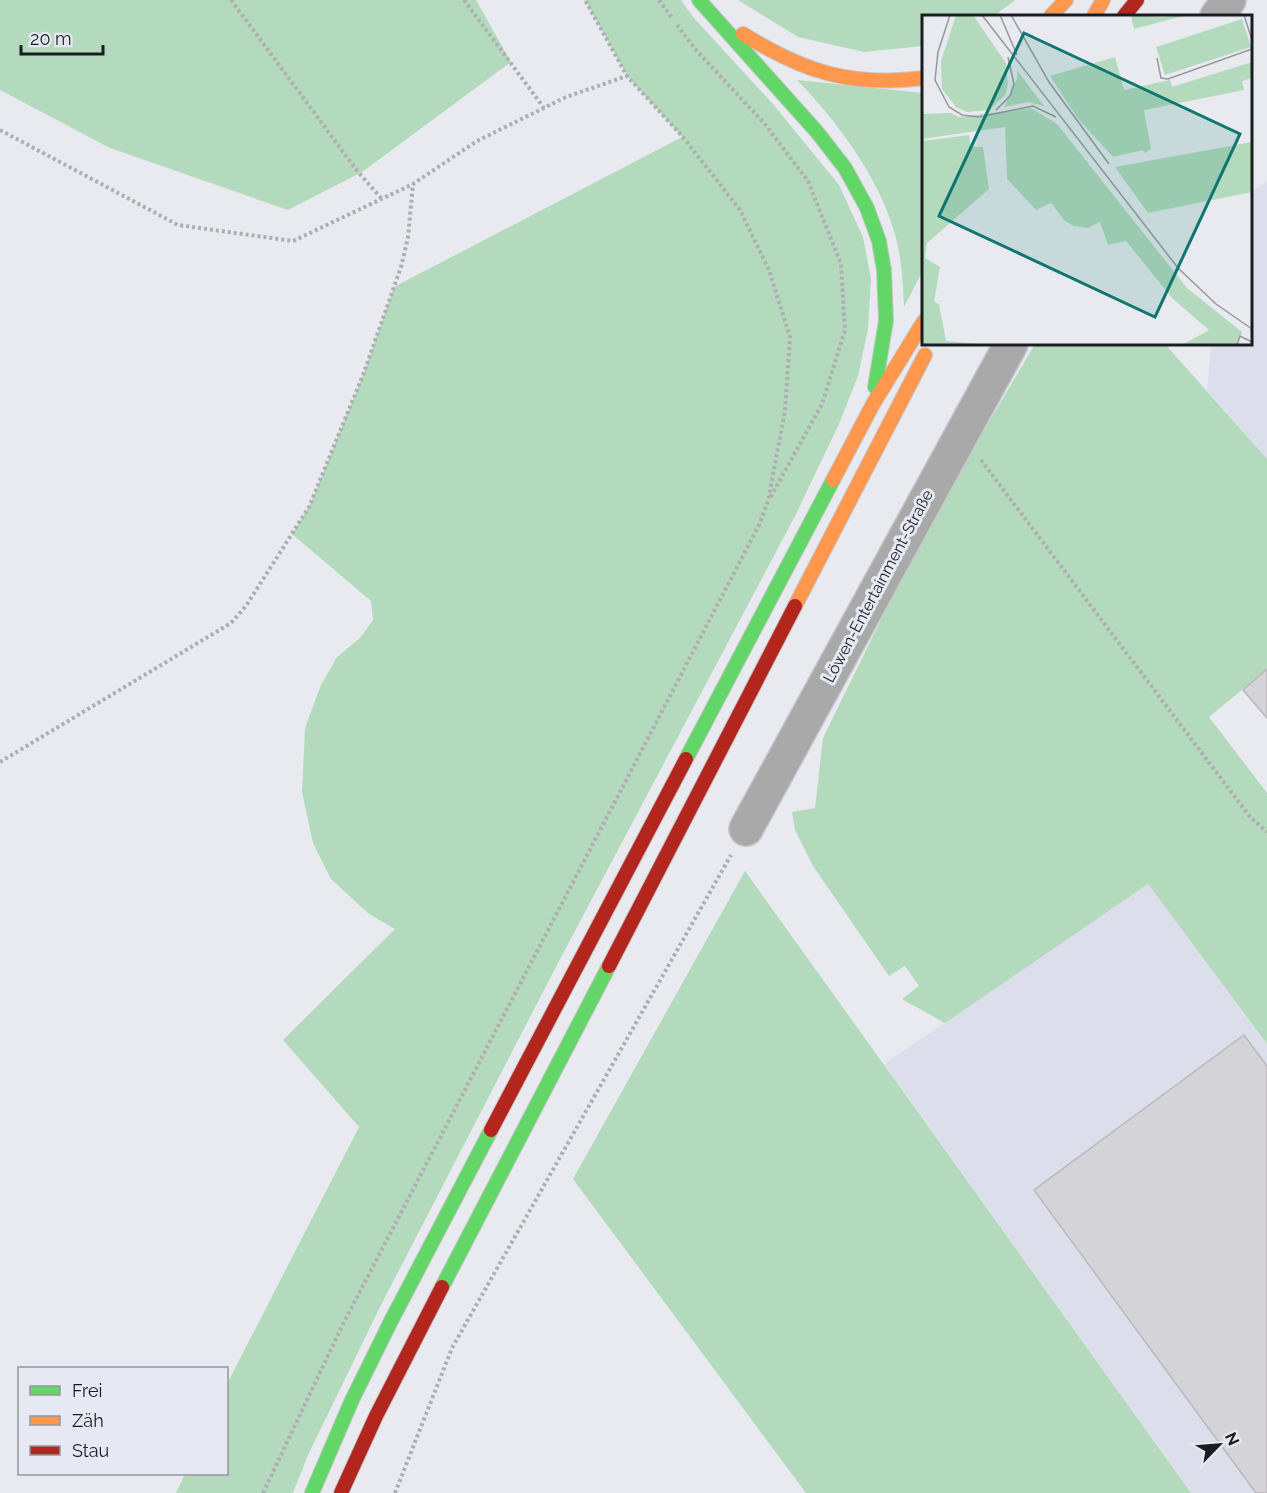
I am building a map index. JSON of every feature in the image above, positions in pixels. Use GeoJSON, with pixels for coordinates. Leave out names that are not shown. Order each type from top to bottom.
{"type":"FeatureCollection","features":[{"type":"Feature","properties":{"kind":"highway"},"geometry":{"type":"LineString","coordinates":[[699,0],[824,141],[845,168],[867,208],[879,241],[884,270],[886,321],[873,404]]}},
{"type":"Feature","properties":{"kind":"highway"},"geometry":{"type":"LineString","coordinates":[[1052,15],[1066,0]]}},
{"type":"Feature","properties":{"kind":"highway"},"geometry":{"type":"LineString","coordinates":[[1095,15],[1103,0]]}},
{"type":"Feature","properties":{"kind":"highway"},"geometry":{"type":"LineString","coordinates":[[1125,15],[1137,0]]}},
{"type":"Feature","properties":{"kind":"highway"},"geometry":{"type":"LineString","coordinates":[[718,20],[783,58],[823,72],[870,82],[922,78]]}},
{"type":"Feature","properties":{"kind":"highway"},"geometry":{"type":"LineString","coordinates":[[312,1493],[352,1400],[392,1322],[873,404],[922,324]]}},
{"type":"Feature","properties":{"kind":"highway"},"geometry":{"type":"LineString","coordinates":[[341,1493],[398,1374],[930,345]]}},
{"type":"Feature","properties":{"kind":"street"},"geometry":{"type":"LineString","coordinates":[[1218,15],[1229,0]]}},
{"type":"Feature","properties":{"kind":"street","name":"Löwen-Entertainment-Straße"},"geometry":{"type":"LineString","coordinates":[[746,829],[1010,345]]}},
{"type":"Feature","properties":{"kind":"path"},"geometry":{"type":"LineString","coordinates":[[231,0],[358,172],[382,199]]}},
{"type":"Feature","properties":{"kind":"path"},"geometry":{"type":"LineString","coordinates":[[464,0],[544,108]]}},
{"type":"Feature","properties":{"kind":"path"},"geometry":{"type":"LineString","coordinates":[[585,0],[627,76],[683,137],[740,210],[769,270],[789,337],[785,411],[768,501]]}},
{"type":"Feature","properties":{"kind":"path"},"geometry":{"type":"LineString","coordinates":[[263,1493],[342,1326],[755,534],[768,501],[822,404],[846,330],[841,264],[808,181],[764,123],[695,50],[659,0]]}},
{"type":"Feature","properties":{"kind":"path"},"geometry":{"type":"LineString","coordinates":[[0,130],[178,225],[293,241],[413,184],[477,141],[566,97],[627,76]]}},
{"type":"Feature","properties":{"kind":"path"},"geometry":{"type":"LineString","coordinates":[[0,762],[231,623],[246,606],[309,507],[363,375],[401,267],[408,237],[413,184]]}},
{"type":"Feature","properties":{"kind":"path"},"geometry":{"type":"LineString","coordinates":[[961,433],[1250,817],[1267,832]]}},
{"type":"Feature","properties":{"kind":"path"},"geometry":{"type":"LineString","coordinates":[[395,1493],[452,1348],[746,829]]}},
{"type":"Feature","properties":{"kind":"shaded area"},"geometry":{"type":"Polygon","coordinates":[[[1267,181],[1267,459],[1207,390],[1211,345],[1252,345],[1252,191],[1267,181]]]}},
{"type":"Feature","properties":{"kind":"shaded area"},"geometry":{"type":"Polygon","coordinates":[[[1148,884],[1267,1044],[1267,1493],[1191,1493],[884,1064],[1148,884]]]}},
{"type":"Feature","properties":{"kind":"green space"},"geometry":{"type":"Polygon","coordinates":[[[0,0],[476,0],[511,62],[362,172],[288,210],[110,148],[0,90],[0,0]]]}},
{"type":"Feature","properties":{"kind":"green space"},"geometry":{"type":"Polygon","coordinates":[[[585,0],[681,0],[693,17],[773,104],[839,185],[863,237],[871,279],[868,329],[858,376],[839,424],[795,516],[558,963],[381,1305],[308,1455],[293,1493],[176,1493],[185,1475],[228,1475],[228,1382],[359,1127],[283,1040],[395,929],[369,914],[331,879],[313,843],[302,792],[305,728],[321,685],[337,657],[360,638],[373,620],[371,601],[292,534],[309,507],[363,375],[394,287],[682,137],[627,76],[585,0]]]}},
{"type":"Feature","properties":{"kind":"green space"},"geometry":{"type":"Polygon","coordinates":[[[738,0],[1015,0],[995,15],[922,15],[922,46],[864,52],[798,37],[738,0]]]}},
{"type":"Feature","properties":{"kind":"green space"},"geometry":{"type":"Polygon","coordinates":[[[797,80],[922,93],[922,272],[904,307],[898,247],[880,195],[856,153],[797,80]]]}},
{"type":"Feature","properties":{"kind":"green space"},"geometry":{"type":"Polygon","coordinates":[[[1034,345],[1166,345],[1267,459],[1267,669],[1209,717],[1267,793],[1267,1044],[1148,884],[945,1023],[902,999],[919,986],[905,966],[889,976],[813,866],[795,830],[792,812],[815,808],[823,738],[924,532],[1034,345]]]}},
{"type":"Feature","properties":{"kind":"green space"},"geometry":{"type":"Polygon","coordinates":[[[745,871],[1191,1493],[806,1493],[573,1179],[745,871]]]}},
{"type":"Feature","properties":{"kind":"building"},"geometry":{"type":"Polygon","coordinates":[[[1267,669],[1267,718],[1243,690],[1267,669]]]}},
{"type":"Feature","properties":{"kind":"building"},"geometry":{"type":"Polygon","coordinates":[[[1244,1035],[1267,1066],[1267,1493],[1256,1493],[1034,1190],[1244,1035]]]}},
{"type":"Feature","properties":{"kind":"traffic: fast"},"geometry":{"type":"LineString","coordinates":[[699,0],[817,132],[845,168],[867,208],[879,241],[884,270],[886,321],[875,387]]}},
{"type":"Feature","properties":{"kind":"traffic: fast"},"geometry":{"type":"LineString","coordinates":[[686,759],[833,480]]}},
{"type":"Feature","properties":{"kind":"traffic: fast"},"geometry":{"type":"LineString","coordinates":[[442,1287],[609,966]]}},
{"type":"Feature","properties":{"kind":"traffic: fast"},"geometry":{"type":"LineString","coordinates":[[312,1493],[352,1400],[491,1130]]}},
{"type":"Feature","properties":{"kind":"traffic: slow"},"geometry":{"type":"LineString","coordinates":[[1052,15],[1066,0]]}},
{"type":"Feature","properties":{"kind":"traffic: slow"},"geometry":{"type":"LineString","coordinates":[[1095,15],[1103,0]]}},
{"type":"Feature","properties":{"kind":"traffic: slow"},"geometry":{"type":"LineString","coordinates":[[743,34],[787,58],[829,74],[874,80],[922,78]]}},
{"type":"Feature","properties":{"kind":"traffic: slow"},"geometry":{"type":"LineString","coordinates":[[833,480],[873,404],[922,324]]}},
{"type":"Feature","properties":{"kind":"traffic: slow"},"geometry":{"type":"LineString","coordinates":[[795,606],[925,355]]}},
{"type":"Feature","properties":{"kind":"traffic: jam"},"geometry":{"type":"LineString","coordinates":[[1125,15],[1137,0]]}},
{"type":"Feature","properties":{"kind":"traffic: jam"},"geometry":{"type":"LineString","coordinates":[[609,966],[795,606]]}},
{"type":"Feature","properties":{"kind":"traffic: jam"},"geometry":{"type":"LineString","coordinates":[[491,1130],[686,759]]}},
{"type":"Feature","properties":{"kind":"traffic: jam"},"geometry":{"type":"LineString","coordinates":[[341,1493],[376,1416],[442,1287]]}}]}
